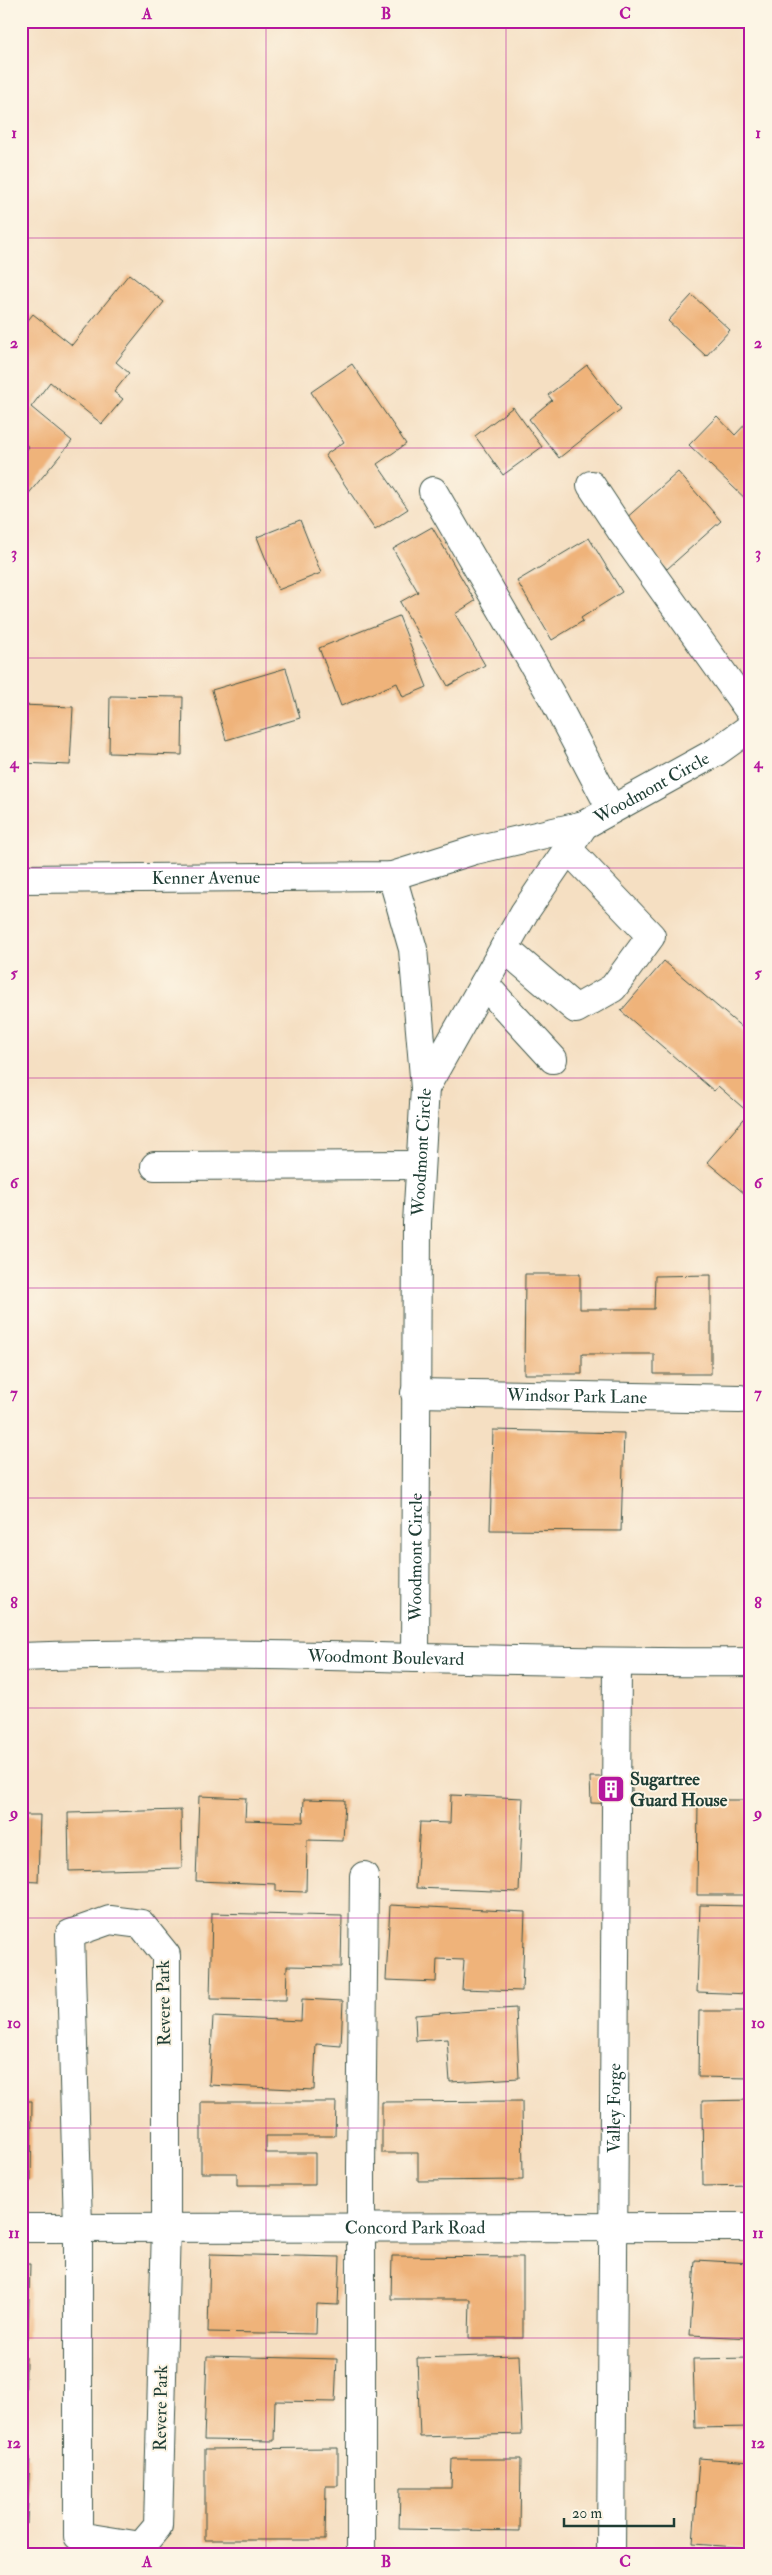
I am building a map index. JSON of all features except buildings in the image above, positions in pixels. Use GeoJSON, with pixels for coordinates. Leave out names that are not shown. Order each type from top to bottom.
{"type":"FeatureCollection","features":[{"type":"Feature","properties":{"kind":"street"},"geometry":{"type":"LineString","coordinates":[[591,485],[644,564],[751,713]]}},
{"type":"Feature","properties":{"kind":"street"},"geometry":{"type":"LineString","coordinates":[[433,491],[554,700],[611,809]]}},
{"type":"Feature","properties":{"kind":"street","name":"Woodmont Circle"},"geometry":{"type":"LineString","coordinates":[[415,1658],[417,1223],[425,1088],[524,913],[584,825],[716,752],[751,727]]}},
{"type":"Feature","properties":{"kind":"street","name":"Kenner Avenue"},"geometry":{"type":"LineString","coordinates":[[21,879],[392,876],[475,850],[584,825]]}},
{"type":"Feature","properties":{"kind":"street"},"geometry":{"type":"LineString","coordinates":[[504,948],[576,1009],[613,988],[651,936],[567,848]]}},
{"type":"Feature","properties":{"kind":"street"},"geometry":{"type":"LineString","coordinates":[[392,876],[413,949],[425,1088]]}},
{"type":"Feature","properties":{"kind":"street"},"geometry":{"type":"LineString","coordinates":[[484,984],[553,1059]]}},
{"type":"Feature","properties":{"kind":"street"},"geometry":{"type":"LineString","coordinates":[[155,1166],[420,1166]]}},
{"type":"Feature","properties":{"kind":"street","name":"Windsor Park Lane"},"geometry":{"type":"LineString","coordinates":[[415,1393],[740,1399]]}},
{"type":"Feature","properties":{"kind":"street","name":"Woodmont Boulevard"},"geometry":{"type":"LineString","coordinates":[[21,1657],[122,1653],[618,1663],[751,1662]]}},
{"type":"Feature","properties":{"kind":"street","name":"Valley Forge"},"geometry":{"type":"LineString","coordinates":[[611,2554],[612,2226],[618,1663]]}},
{"type":"Feature","properties":{"kind":"street"},"geometry":{"type":"LineString","coordinates":[[362,2554],[364,1876]]}},
{"type":"Feature","properties":{"kind":"street","name":"Revere Park"},"geometry":{"type":"LineString","coordinates":[[110,1920],[141,1924],[166,1955],[166,2227],[158,2526],[140,2546],[78,2536],[78,2227],[70,1934],[110,1920]]}},
{"type":"Feature","properties":{"kind":"street","name":"Concord Park Road"},"geometry":{"type":"LineString","coordinates":[[21,2228],[751,2227]]}},
{"type":"Feature","properties":{"kind":"place","name":"Sugartree Guard House"},"geometry":{"type":"Point","coordinates":[611,1789]}}]}
